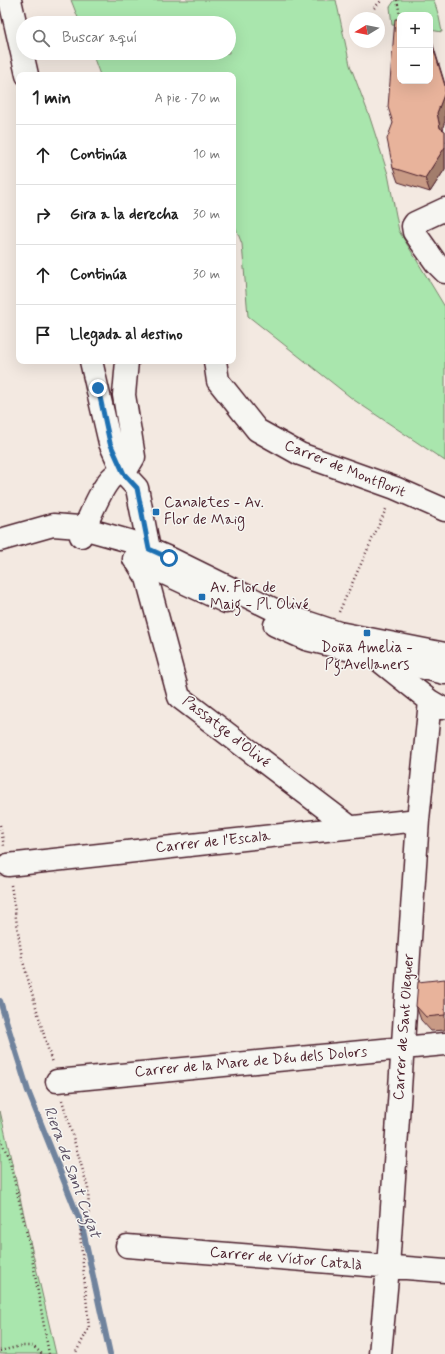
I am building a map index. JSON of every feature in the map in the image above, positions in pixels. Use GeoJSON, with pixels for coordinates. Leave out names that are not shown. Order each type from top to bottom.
{"type":"FeatureCollection","features":[{"type":"Feature","properties":{"kind":"street"},"geometry":{"type":"LineString","coordinates":[[10,0],[16,26]]}},
{"type":"Feature","properties":{"kind":"street"},"geometry":{"type":"LineString","coordinates":[[24,60],[26,72]]}},
{"type":"Feature","properties":{"kind":"street"},"geometry":{"type":"LineString","coordinates":[[445,209],[415,223],[413,226],[414,232],[436,263],[445,272]]}},
{"type":"Feature","properties":{"kind":"street"},"geometry":{"type":"LineString","coordinates":[[92,364],[110,443],[124,474],[137,488],[142,557]]}},
{"type":"Feature","properties":{"kind":"street"},"geometry":{"type":"LineString","coordinates":[[124,474],[134,458],[124,395],[127,364]]}},
{"type":"Feature","properties":{"kind":"street","name":"Carrer de Montflorit"},"geometry":{"type":"LineString","coordinates":[[215,364],[218,381],[256,430],[300,454],[395,488],[445,510]]}},
{"type":"Feature","properties":{"kind":"street"},"geometry":{"type":"LineString","coordinates":[[82,532],[108,483],[116,475],[124,474]]}},
{"type":"Feature","properties":{"kind":"street"},"geometry":{"type":"LineString","coordinates":[[0,540],[34,532],[82,532],[142,557],[186,584],[306,639],[445,673]]}},
{"type":"Feature","properties":{"kind":"street"},"geometry":{"type":"LineString","coordinates":[[142,557],[169,558],[285,615],[331,630],[353,636],[445,654]]}},
{"type":"Feature","properties":{"kind":"street","name":"Passatge d'Olivé"},"geometry":{"type":"LineString","coordinates":[[142,557],[180,697],[350,827]]}},
{"type":"Feature","properties":{"kind":"street"},"geometry":{"type":"LineString","coordinates":[[353,636],[372,654],[438,705]]}},
{"type":"Feature","properties":{"kind":"street","name":"Carrer de Sant Oleguer"},"geometry":{"type":"LineString","coordinates":[[380,1354],[388,1267],[418,820],[438,705]]}},
{"type":"Feature","properties":{"kind":"street","name":"Carrer de l'Escala"},"geometry":{"type":"LineString","coordinates":[[8,865],[418,820]]}},
{"type":"Feature","properties":{"kind":"street","name":"Carrer de la Mare de Déu dels Dolors"},"geometry":{"type":"LineString","coordinates":[[57,1081],[445,1044]]}},
{"type":"Feature","properties":{"kind":"street","name":"Carrer de Víctor Català"},"geometry":{"type":"LineString","coordinates":[[127,1246],[445,1271]]}},
{"type":"Feature","properties":{"kind":"path"},"geometry":{"type":"LineString","coordinates":[[374,8],[382,0]]}},
{"type":"Feature","properties":{"kind":"path"},"geometry":{"type":"LineString","coordinates":[[397,0],[399,12]]}},
{"type":"Feature","properties":{"kind":"path"},"geometry":{"type":"LineString","coordinates":[[331,630],[395,488]]}},
{"type":"Feature","properties":{"kind":"path"},"geometry":{"type":"LineString","coordinates":[[0,826],[8,865],[22,958],[88,1188],[89,1212],[80,1232],[89,1328],[76,1354]]}},
{"type":"Feature","properties":{"kind":"path"},"geometry":{"type":"LineString","coordinates":[[0,1139],[9,1158],[30,1247],[49,1354]]}},
{"type":"Feature","properties":{"kind":"path"},"geometry":{"type":"LineString","coordinates":[[0,1351],[21,1346],[33,1346],[42,1354]]}},
{"type":"Feature","properties":{"kind":"green space"},"geometry":{"type":"Polygon","coordinates":[[[71,0],[336,0],[350,65],[369,115],[388,174],[399,231],[445,307],[445,461],[354,400],[248,316],[242,244],[236,229],[236,72],[99,72],[95,60],[236,60],[236,16],[77,16],[71,0]]]}},
{"type":"Feature","properties":{"kind":"green space"},"geometry":{"type":"Polygon","coordinates":[[[395,0],[434,0],[442,32],[433,30],[433,12],[397,12],[397,26],[392,25],[390,7],[395,0]]]}},
{"type":"Feature","properties":{"kind":"green space"},"geometry":{"type":"Polygon","coordinates":[[[0,1111],[56,1354],[0,1354],[0,1111]]]}},
{"type":"Feature","properties":{"kind":"building"},"geometry":{"type":"Polygon","coordinates":[[[395,19],[397,19],[397,84],[433,84],[433,47],[445,86],[445,92],[437,113],[440,128],[445,131],[445,147],[425,178],[393,168],[387,139],[393,123],[388,107],[395,19]]]}},
{"type":"Feature","properties":{"kind":"building"},"geometry":{"type":"Polygon","coordinates":[[[445,979],[445,1015],[426,1017],[416,1006],[418,982],[445,979]]]}},
{"type":"Feature","properties":{"kind":"waterway","name":"Riera de Sant Cugat"},"geometry":{"type":"LineString","coordinates":[[0,1001],[28,1091],[82,1226],[110,1354]]}},
{"type":"Feature","properties":{"kind":"place","name":"Canaletes - Av. Flor de Maig"},"geometry":{"type":"Point","coordinates":[156,512]}},
{"type":"Feature","properties":{"kind":"place","name":"Av. Flor de Maig - Pl. Olivé"},"geometry":{"type":"Point","coordinates":[202,597]}},
{"type":"Feature","properties":{"kind":"place","name":"Doña Amelia - Pg.Avellaners"},"geometry":{"type":"Point","coordinates":[367,633]}},
{"type":"Feature","properties":{"kind":"route"},"geometry":{"type":"LineString","coordinates":[[98,388],[110,443],[124,474],[137,488],[149,549],[169,558]]}}]}
